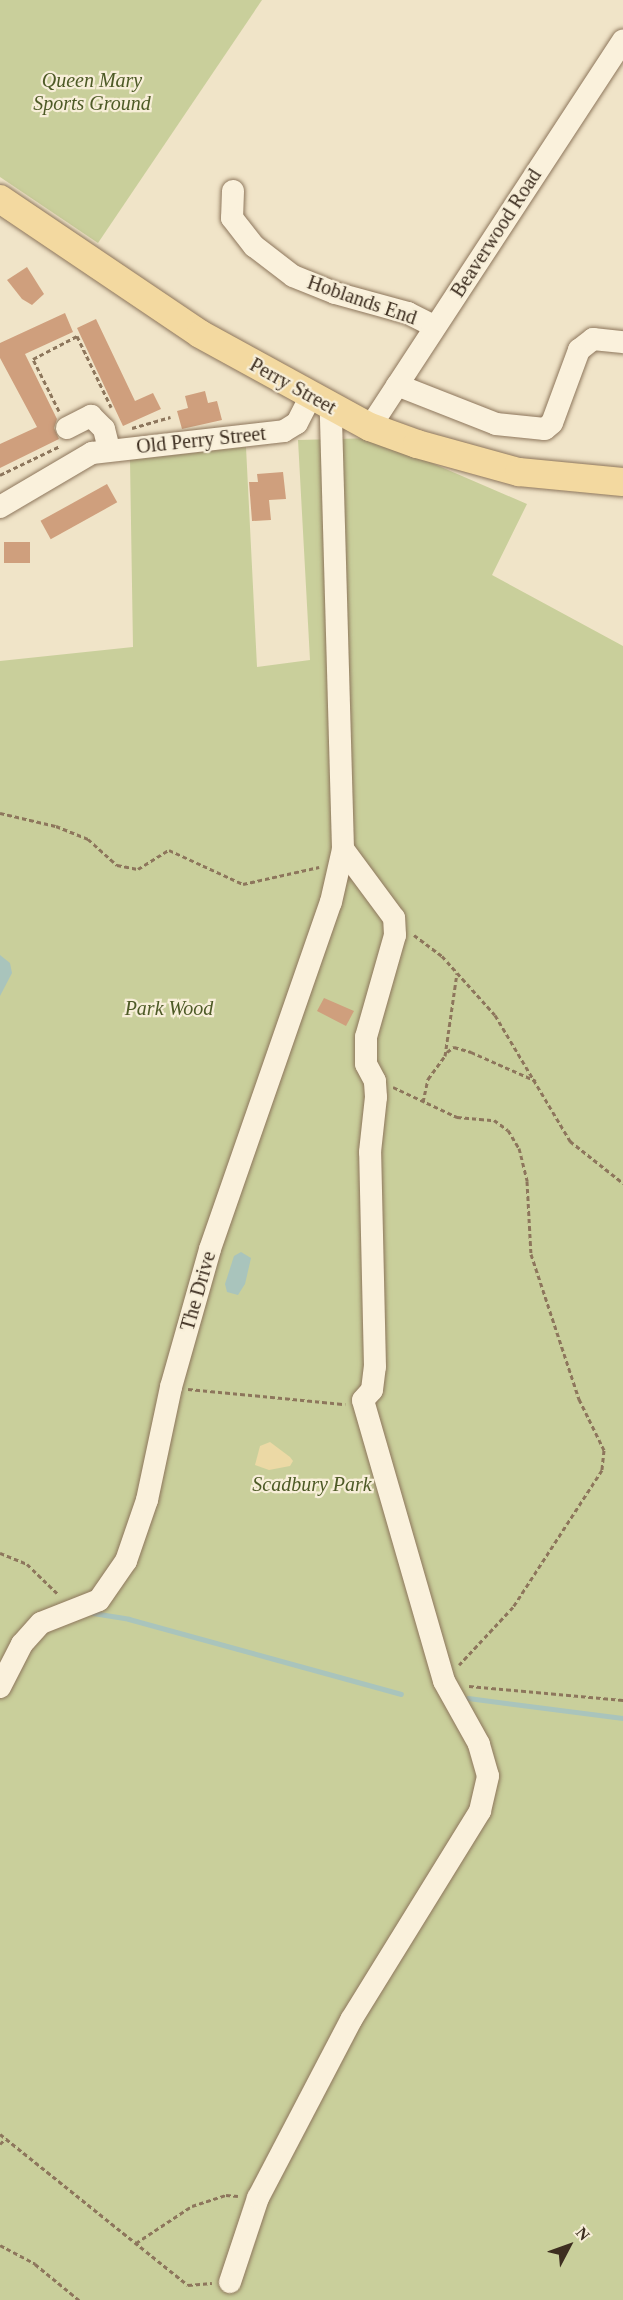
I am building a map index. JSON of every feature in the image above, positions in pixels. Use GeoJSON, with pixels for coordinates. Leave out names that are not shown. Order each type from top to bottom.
{"type":"FeatureCollection","features":[{"type":"Feature","properties":{"kind":"main road","name":"Perry Street"},"geometry":{"type":"LineString","coordinates":[[0,199],[154,305],[321,402],[370,427],[417,444],[519,472],[623,482]]}},
{"type":"Feature","properties":{"kind":"street","name":"Beaverwood Road"},"geometry":{"type":"LineString","coordinates":[[370,427],[434,326],[623,41]]}},
{"type":"Feature","properties":{"kind":"street","name":"Hoblands End"},"geometry":{"type":"LineString","coordinates":[[233,191],[232,218],[254,246],[293,276],[335,293],[408,313],[434,326]]}},
{"type":"Feature","properties":{"kind":"street"},"geometry":{"type":"LineString","coordinates":[[397,385],[496,424],[545,429],[552,423],[579,350],[593,339],[623,342]]}},
{"type":"Feature","properties":{"kind":"street","name":"Old Perry Street"},"geometry":{"type":"LineString","coordinates":[[0,507],[78,460],[109,449],[284,431],[321,402]]}},
{"type":"Feature","properties":{"kind":"street","name":"The Drive"},"geometry":{"type":"LineString","coordinates":[[0,1687],[21,1644],[40,1623],[99,1600],[126,1561],[147,1500],[171,1387],[210,1250],[318,946],[342,852],[321,402]]}},
{"type":"Feature","properties":{"kind":"street","name":"Old Perry Street"},"geometry":{"type":"LineString","coordinates":[[67,428],[91,416],[104,429],[109,449]]}},
{"type":"Feature","properties":{"kind":"street"},"geometry":{"type":"LineString","coordinates":[[230,2282],[258,2198],[351,2020],[480,1811],[488,1776],[479,1744],[444,1681],[363,1400],[372,1390],[375,1367],[370,1152],[376,1097],[375,1081],[366,1064],[366,1037],[396,934],[394,918],[342,852]]}},
{"type":"Feature","properties":{"kind":"path"},"geometry":{"type":"LineString","coordinates":[[0,813],[56,826],[88,839],[117,865],[138,869],[169,850],[243,884],[304,873],[342,852]]}},
{"type":"Feature","properties":{"kind":"path"},"geometry":{"type":"LineString","coordinates":[[394,918],[457,973],[495,1015],[570,1141],[623,1183]]}},
{"type":"Feature","properties":{"kind":"path"},"geometry":{"type":"LineString","coordinates":[[445,1053],[457,973]]}},
{"type":"Feature","properties":{"kind":"path"},"geometry":{"type":"LineString","coordinates":[[423,1102],[428,1079],[445,1053],[454,1047],[536,1081]]}},
{"type":"Feature","properties":{"kind":"path"},"geometry":{"type":"LineString","coordinates":[[366,1064],[391,1086],[423,1102],[457,1117],[494,1120],[508,1130],[519,1148],[527,1181],[531,1254],[579,1399],[604,1450],[602,1470],[513,1607],[444,1681]]}},
{"type":"Feature","properties":{"kind":"path"},"geometry":{"type":"LineString","coordinates":[[171,1387],[241,1397],[364,1406]]}},
{"type":"Feature","properties":{"kind":"path"},"geometry":{"type":"LineString","coordinates":[[0,1553],[27,1564],[73,1612]]}},
{"type":"Feature","properties":{"kind":"path"},"geometry":{"type":"LineString","coordinates":[[444,1681],[532,1694],[623,1700]]}},
{"type":"Feature","properties":{"kind":"path"},"geometry":{"type":"LineString","coordinates":[[0,2134],[188,2285],[230,2282]]}},
{"type":"Feature","properties":{"kind":"path"},"geometry":{"type":"LineString","coordinates":[[0,2144],[6,2138]]}},
{"type":"Feature","properties":{"kind":"path"},"geometry":{"type":"LineString","coordinates":[[136,2243],[209,2199],[226,2195],[258,2198]]}},
{"type":"Feature","properties":{"kind":"path"},"geometry":{"type":"LineString","coordinates":[[0,2245],[35,2264],[79,2300]]}},
{"type":"Feature","properties":{"kind":"green space","name":"Queen Mary Sports Ground"},"geometry":{"type":"Polygon","coordinates":[[[0,0],[262,0],[98,243],[0,177],[0,0]]]}},
{"type":"Feature","properties":{"kind":"green space","name":"Scadbury Park"},"geometry":{"type":"Polygon","coordinates":[[[374,438],[527,504],[492,575],[623,646],[623,2300],[0,2300],[0,661],[133,647],[130,460],[246,447],[257,667],[310,660],[298,440],[374,438]]]}},
{"type":"Feature","properties":{"kind":"sand"},"geometry":{"type":"Polygon","coordinates":[[[270,1442],[290,1457],[293,1461],[290,1466],[269,1470],[255,1465],[260,1446],[270,1442]]]}},
{"type":"Feature","properties":{"kind":"water"},"geometry":{"type":"Polygon","coordinates":[[[0,955],[10,963],[12,973],[0,996],[0,955]]]}},
{"type":"Feature","properties":{"kind":"water"},"geometry":{"type":"Polygon","coordinates":[[[241,1252],[251,1258],[245,1284],[238,1295],[227,1292],[225,1284],[234,1256],[241,1252]]]}},
{"type":"Feature","properties":{"kind":"building"},"geometry":{"type":"Polygon","coordinates":[[[27,267],[44,294],[32,305],[22,299],[7,280],[27,267]]]}},
{"type":"Feature","properties":{"kind":"building"},"geometry":{"type":"Polygon","coordinates":[[[65,313],[73,332],[25,354],[57,419],[54,428],[59,439],[0,468],[0,444],[37,427],[0,358],[0,343],[65,313]]]}},
{"type":"Feature","properties":{"kind":"building"},"geometry":{"type":"Polygon","coordinates":[[[96,319],[135,401],[153,393],[161,409],[123,426],[77,328],[96,319]]]}},
{"type":"Feature","properties":{"kind":"building"},"geometry":{"type":"Polygon","coordinates":[[[205,391],[208,403],[217,401],[222,420],[182,429],[177,411],[188,408],[185,396],[205,391]]]}},
{"type":"Feature","properties":{"kind":"building"},"geometry":{"type":"Polygon","coordinates":[[[283,472],[286,499],[269,500],[271,520],[252,521],[249,482],[258,482],[257,474],[283,472]]]}},
{"type":"Feature","properties":{"kind":"building"},"geometry":{"type":"Polygon","coordinates":[[[107,484],[117,502],[51,539],[41,521],[107,484]]]}},
{"type":"Feature","properties":{"kind":"building"},"geometry":{"type":"Polygon","coordinates":[[[4,542],[30,542],[30,563],[4,563],[4,542]]]}},
{"type":"Feature","properties":{"kind":"building"},"geometry":{"type":"Polygon","coordinates":[[[324,998],[354,1011],[346,1026],[317,1011],[324,998]]]}},
{"type":"Feature","properties":{"kind":"waterway"},"geometry":{"type":"LineString","coordinates":[[93,1613],[129,1619],[401,1694]]}},
{"type":"Feature","properties":{"kind":"waterway"},"geometry":{"type":"LineString","coordinates":[[468,1698],[623,1718]]}},
{"type":"Feature","properties":{"kind":"park label","name":"Park Wood"},"geometry":{"type":"Point","coordinates":[169,1008]}}]}
